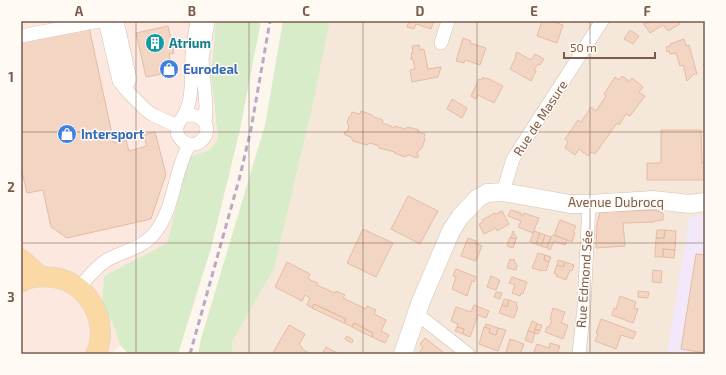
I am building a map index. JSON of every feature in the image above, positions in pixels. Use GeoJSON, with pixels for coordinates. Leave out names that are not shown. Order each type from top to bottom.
{"type":"FeatureCollection","features":[{"type":"Feature","properties":{"kind":"main road"},"geometry":{"type":"LineString","coordinates":[[21,259],[40,276]]}},
{"type":"Feature","properties":{"kind":"main road"},"geometry":{"type":"LineString","coordinates":[[21,282],[40,276],[54,277],[67,281],[79,288],[92,302],[100,320],[102,349]]}},
{"type":"Feature","properties":{"kind":"street"},"geometry":{"type":"LineString","coordinates":[[21,36],[99,21]]}},
{"type":"Feature","properties":{"kind":"street"},"geometry":{"type":"LineString","coordinates":[[105,21],[119,81],[125,89],[153,115],[180,121],[188,115],[193,114],[202,119],[207,128],[207,132],[205,137],[193,145],[184,143],[180,140],[178,135],[180,121],[188,106],[192,86],[192,56],[197,21]]}},
{"type":"Feature","properties":{"kind":"street"},"geometry":{"type":"LineString","coordinates":[[118,21],[130,79],[125,89]]}},
{"type":"Feature","properties":{"kind":"street"},"geometry":{"type":"LineString","coordinates":[[205,123],[206,106],[202,59],[208,21]]}},
{"type":"Feature","properties":{"kind":"street"},"geometry":{"type":"LineString","coordinates":[[441,43],[448,21]]}},
{"type":"Feature","properties":{"kind":"street","name":"Rue de Masure"},"geometry":{"type":"LineString","coordinates":[[503,192],[513,159],[602,21]]}},
{"type":"Feature","properties":{"kind":"street"},"geometry":{"type":"LineString","coordinates":[[79,288],[101,264],[108,259],[143,244],[160,227],[166,213],[180,165],[189,144]]}},
{"type":"Feature","properties":{"kind":"street"},"geometry":{"type":"LineString","coordinates":[[403,354],[421,301],[451,231],[460,217],[478,198],[486,193],[503,192]]}},
{"type":"Feature","properties":{"kind":"street","name":"Avenue Dubrocq"},"geometry":{"type":"LineString","coordinates":[[503,192],[570,204],[654,200],[690,204],[705,202]]}},
{"type":"Feature","properties":{"kind":"street","name":"Rue Edmond Sée"},"geometry":{"type":"LineString","coordinates":[[579,354],[584,307],[589,204]]}},
{"type":"Feature","properties":{"kind":"street"},"geometry":{"type":"LineString","coordinates":[[417,314],[468,354]]}},
{"type":"Feature","properties":{"kind":"shaded area"},"geometry":{"type":"Polygon","coordinates":[[[21,21],[216,21],[211,74],[218,139],[209,150],[189,157],[167,243],[140,257],[102,304],[114,327],[120,345],[111,354],[21,354],[21,21]]]}},
{"type":"Feature","properties":{"kind":"shaded area"},"geometry":{"type":"Polygon","coordinates":[[[330,21],[705,21],[705,354],[233,354],[232,342],[274,269],[312,109],[330,21]]]}},
{"type":"Feature","properties":{"kind":"shaded area"},"geometry":{"type":"Polygon","coordinates":[[[705,214],[705,354],[667,354],[689,218],[705,214]]]}},
{"type":"Feature","properties":{"kind":"green space"},"geometry":{"type":"Polygon","coordinates":[[[216,21],[261,21],[239,134],[211,248],[178,354],[129,354],[120,345],[114,327],[102,304],[104,276],[167,243],[189,157],[209,150],[218,139],[211,74],[216,21]]]}},
{"type":"Feature","properties":{"kind":"green space"},"geometry":{"type":"Polygon","coordinates":[[[283,21],[330,21],[312,109],[274,269],[232,342],[233,354],[198,354],[201,339],[265,125],[283,21]]]}},
{"type":"Feature","properties":{"kind":"building"},"geometry":{"type":"Polygon","coordinates":[[[409,21],[434,21],[431,29],[416,24],[414,29],[407,27],[409,21]]]}},
{"type":"Feature","properties":{"kind":"building"},"geometry":{"type":"Polygon","coordinates":[[[542,21],[550,21],[563,25],[557,43],[537,36],[542,21]]]}},
{"type":"Feature","properties":{"kind":"building"},"geometry":{"type":"Polygon","coordinates":[[[651,21],[678,21],[680,24],[668,31],[663,25],[650,33],[643,23],[649,23],[651,21]]]}},
{"type":"Feature","properties":{"kind":"building","name":"Atrium"},"geometry":{"type":"Polygon","coordinates":[[[168,26],[174,53],[169,54],[173,72],[146,77],[136,33],[168,26]]]}},
{"type":"Feature","properties":{"kind":"building","name":"Intersport"},"geometry":{"type":"Polygon","coordinates":[[[89,27],[114,143],[126,140],[129,151],[147,146],[143,135],[155,132],[166,174],[151,219],[67,238],[51,227],[43,190],[27,193],[21,168],[21,42],[89,27]]]}},
{"type":"Feature","properties":{"kind":"building"},"geometry":{"type":"Polygon","coordinates":[[[630,30],[639,36],[633,44],[624,39],[630,30]]]}},
{"type":"Feature","properties":{"kind":"building"},"geometry":{"type":"Polygon","coordinates":[[[463,38],[471,41],[470,43],[486,48],[480,65],[465,60],[464,63],[456,61],[463,38]]]}},
{"type":"Feature","properties":{"kind":"building"},"geometry":{"type":"Polygon","coordinates":[[[684,39],[686,46],[689,45],[697,74],[694,74],[687,81],[683,65],[680,66],[676,53],[670,54],[669,51],[667,52],[666,47],[684,39]]]}},
{"type":"Feature","properties":{"kind":"building"},"geometry":{"type":"Polygon","coordinates":[[[419,45],[420,50],[424,49],[428,69],[441,67],[438,77],[412,82],[410,70],[415,69],[413,59],[411,60],[411,53],[413,53],[412,46],[419,45]]]}},
{"type":"Feature","properties":{"kind":"building"},"geometry":{"type":"Polygon","coordinates":[[[517,52],[531,60],[535,54],[544,59],[534,70],[536,71],[531,81],[510,69],[517,52]]]}},
{"type":"Feature","properties":{"kind":"building"},"geometry":{"type":"Polygon","coordinates":[[[622,76],[629,82],[632,78],[643,87],[639,92],[645,96],[630,116],[626,114],[619,125],[617,123],[595,154],[591,152],[588,156],[579,149],[575,155],[565,148],[568,142],[565,139],[578,120],[581,122],[591,107],[596,111],[606,96],[604,94],[615,77],[619,80],[622,76]]]}},
{"type":"Feature","properties":{"kind":"building"},"geometry":{"type":"Polygon","coordinates":[[[483,77],[503,86],[494,103],[478,95],[476,99],[471,96],[479,79],[482,80],[483,77]]]}},
{"type":"Feature","properties":{"kind":"building"},"geometry":{"type":"Polygon","coordinates":[[[452,99],[467,108],[462,118],[447,109],[452,99]]]}},
{"type":"Feature","properties":{"kind":"building"},"geometry":{"type":"Polygon","coordinates":[[[361,111],[383,120],[382,123],[391,127],[394,128],[395,126],[405,129],[408,127],[419,130],[418,132],[425,134],[422,148],[417,153],[419,156],[417,158],[409,155],[405,157],[394,153],[395,152],[379,148],[379,146],[370,143],[367,145],[353,141],[351,137],[345,135],[344,132],[347,132],[349,126],[347,123],[352,112],[360,114],[361,111]]]}},
{"type":"Feature","properties":{"kind":"building"},"geometry":{"type":"Polygon","coordinates":[[[661,130],[701,130],[702,163],[705,163],[705,180],[647,180],[647,163],[661,163],[661,130]]]}},
{"type":"Feature","properties":{"kind":"building"},"geometry":{"type":"Polygon","coordinates":[[[408,196],[438,211],[420,244],[391,229],[408,196]]]}},
{"type":"Feature","properties":{"kind":"building"},"geometry":{"type":"Polygon","coordinates":[[[511,210],[521,213],[523,216],[524,213],[539,218],[533,233],[518,227],[521,221],[508,216],[511,210]]]}},
{"type":"Feature","properties":{"kind":"building"},"geometry":{"type":"Polygon","coordinates":[[[654,210],[663,213],[663,220],[654,222],[623,223],[625,246],[596,248],[597,223],[600,212],[654,210]]]}},
{"type":"Feature","properties":{"kind":"building"},"geometry":{"type":"Polygon","coordinates":[[[502,211],[509,224],[497,231],[496,228],[484,234],[479,224],[483,222],[482,220],[502,211]]]}},
{"type":"Feature","properties":{"kind":"building"},"geometry":{"type":"Polygon","coordinates":[[[560,220],[576,226],[573,232],[575,233],[572,242],[554,235],[560,220]]]}},
{"type":"Feature","properties":{"kind":"building"},"geometry":{"type":"Polygon","coordinates":[[[363,229],[393,243],[376,277],[347,263],[363,229]]]}},
{"type":"Feature","properties":{"kind":"building"},"geometry":{"type":"Polygon","coordinates":[[[657,230],[665,230],[664,238],[656,238],[657,230]]]}},
{"type":"Feature","properties":{"kind":"building"},"geometry":{"type":"Polygon","coordinates":[[[665,230],[676,231],[675,250],[663,249],[663,257],[655,257],[656,238],[664,238],[665,230]]]}},
{"type":"Feature","properties":{"kind":"building"},"geometry":{"type":"Polygon","coordinates":[[[513,231],[517,238],[516,239],[511,238],[513,231]]]}},
{"type":"Feature","properties":{"kind":"building"},"geometry":{"type":"Polygon","coordinates":[[[534,231],[540,233],[536,244],[530,242],[534,231]]]}},
{"type":"Feature","properties":{"kind":"building"},"geometry":{"type":"Polygon","coordinates":[[[540,233],[545,235],[541,246],[536,244],[540,233]]]}},
{"type":"Feature","properties":{"kind":"building"},"geometry":{"type":"Polygon","coordinates":[[[545,235],[551,237],[547,248],[541,246],[545,235]]]}},
{"type":"Feature","properties":{"kind":"building"},"geometry":{"type":"Polygon","coordinates":[[[554,235],[567,240],[565,245],[554,241],[550,250],[547,248],[551,237],[554,235]]]}},
{"type":"Feature","properties":{"kind":"building"},"geometry":{"type":"Polygon","coordinates":[[[510,237],[516,239],[513,248],[507,246],[510,237]]]}},
{"type":"Feature","properties":{"kind":"building"},"geometry":{"type":"Polygon","coordinates":[[[468,238],[476,241],[475,243],[482,246],[476,261],[461,256],[468,238]]]}},
{"type":"Feature","properties":{"kind":"building"},"geometry":{"type":"Polygon","coordinates":[[[663,249],[675,250],[674,258],[663,257],[663,249]]]}},
{"type":"Feature","properties":{"kind":"building"},"geometry":{"type":"Polygon","coordinates":[[[538,253],[545,255],[544,260],[549,262],[546,271],[532,268],[538,253]]]}},
{"type":"Feature","properties":{"kind":"building"},"geometry":{"type":"Polygon","coordinates":[[[696,254],[705,255],[705,353],[681,349],[696,254]]]}},
{"type":"Feature","properties":{"kind":"building"},"geometry":{"type":"Polygon","coordinates":[[[545,255],[551,257],[549,262],[544,260],[545,255]]]}},
{"type":"Feature","properties":{"kind":"building"},"geometry":{"type":"Polygon","coordinates":[[[510,259],[515,260],[514,261],[517,265],[516,270],[507,268],[510,259]]]}},
{"type":"Feature","properties":{"kind":"building"},"geometry":{"type":"Polygon","coordinates":[[[558,260],[565,262],[563,267],[557,265],[558,260]]]}},
{"type":"Feature","properties":{"kind":"building"},"geometry":{"type":"Polygon","coordinates":[[[287,262],[310,274],[308,279],[318,283],[317,285],[335,293],[336,291],[345,295],[343,298],[366,309],[367,306],[376,310],[374,314],[386,320],[381,331],[389,335],[385,343],[372,337],[373,333],[354,323],[352,327],[344,323],[346,319],[314,304],[312,308],[307,305],[310,298],[305,295],[302,301],[275,287],[287,262]]]}},
{"type":"Feature","properties":{"kind":"building"},"geometry":{"type":"Polygon","coordinates":[[[565,262],[574,265],[566,280],[556,276],[557,275],[554,273],[557,265],[563,267],[565,262]]]}},
{"type":"Feature","properties":{"kind":"building"},"geometry":{"type":"Polygon","coordinates":[[[456,269],[476,277],[474,282],[472,281],[467,296],[452,289],[456,277],[453,276],[456,269]]]}},
{"type":"Feature","properties":{"kind":"building"},"geometry":{"type":"Polygon","coordinates":[[[653,270],[662,271],[661,283],[652,282],[653,270]]]}},
{"type":"Feature","properties":{"kind":"building"},"geometry":{"type":"Polygon","coordinates":[[[491,276],[500,280],[496,290],[487,287],[491,276]]]}},
{"type":"Feature","properties":{"kind":"building"},"geometry":{"type":"Polygon","coordinates":[[[512,277],[527,282],[523,294],[521,293],[520,296],[512,293],[515,285],[509,283],[512,277]]]}},
{"type":"Feature","properties":{"kind":"building"},"geometry":{"type":"Polygon","coordinates":[[[638,291],[649,292],[648,298],[638,297],[638,291]]]}},
{"type":"Feature","properties":{"kind":"building"},"geometry":{"type":"Polygon","coordinates":[[[496,292],[502,293],[500,299],[494,297],[496,292]]]}},
{"type":"Feature","properties":{"kind":"building"},"geometry":{"type":"Polygon","coordinates":[[[620,296],[636,302],[634,308],[638,309],[633,323],[612,315],[614,308],[616,309],[620,296]]]}},
{"type":"Feature","properties":{"kind":"building"},"geometry":{"type":"Polygon","coordinates":[[[504,299],[509,300],[507,307],[502,305],[504,299]]]}},
{"type":"Feature","properties":{"kind":"building"},"geometry":{"type":"Polygon","coordinates":[[[509,300],[517,303],[516,307],[518,307],[514,318],[499,313],[502,305],[507,307],[509,300]]]}},
{"type":"Feature","properties":{"kind":"building"},"geometry":{"type":"Polygon","coordinates":[[[314,304],[346,319],[344,323],[312,308],[314,304]]]}},
{"type":"Feature","properties":{"kind":"building"},"geometry":{"type":"Polygon","coordinates":[[[474,305],[489,311],[486,318],[478,315],[470,337],[463,334],[464,329],[457,327],[458,324],[451,321],[456,307],[471,312],[474,305]]]}},
{"type":"Feature","properties":{"kind":"building"},"geometry":{"type":"Polygon","coordinates":[[[553,308],[565,312],[561,323],[568,325],[563,339],[545,332],[552,320],[550,319],[553,308]]]}},
{"type":"Feature","properties":{"kind":"building"},"geometry":{"type":"Polygon","coordinates":[[[601,319],[636,332],[633,339],[621,335],[616,349],[595,341],[601,319]]]}},
{"type":"Feature","properties":{"kind":"building"},"geometry":{"type":"Polygon","coordinates":[[[532,321],[537,323],[534,333],[528,331],[532,321]]]}},
{"type":"Feature","properties":{"kind":"building"},"geometry":{"type":"Polygon","coordinates":[[[354,323],[373,333],[372,337],[352,327],[354,323]]]}},
{"type":"Feature","properties":{"kind":"building"},"geometry":{"type":"Polygon","coordinates":[[[486,324],[498,328],[496,335],[489,333],[490,329],[485,327],[486,324]]]}},
{"type":"Feature","properties":{"kind":"building"},"geometry":{"type":"Polygon","coordinates":[[[537,324],[542,325],[540,331],[535,329],[537,324]]]}},
{"type":"Feature","properties":{"kind":"building"},"geometry":{"type":"Polygon","coordinates":[[[289,325],[305,334],[299,345],[302,349],[311,354],[272,354],[289,325]]]}},
{"type":"Feature","properties":{"kind":"building"},"geometry":{"type":"Polygon","coordinates":[[[457,327],[464,329],[463,334],[455,331],[457,327]]]}},
{"type":"Feature","properties":{"kind":"building"},"geometry":{"type":"Polygon","coordinates":[[[484,327],[490,329],[489,333],[496,335],[498,328],[506,330],[498,351],[479,344],[484,327]]]}},
{"type":"Feature","properties":{"kind":"building"},"geometry":{"type":"Polygon","coordinates":[[[535,329],[540,331],[538,334],[534,333],[535,329]]]}},
{"type":"Feature","properties":{"kind":"building"},"geometry":{"type":"Polygon","coordinates":[[[528,331],[535,333],[532,343],[525,340],[528,331]]]}},
{"type":"Feature","properties":{"kind":"building"},"geometry":{"type":"Polygon","coordinates":[[[347,336],[353,340],[352,343],[345,339],[347,336]]]}},
{"type":"Feature","properties":{"kind":"building"},"geometry":{"type":"Polygon","coordinates":[[[425,338],[443,352],[441,354],[420,354],[419,353],[423,347],[420,344],[425,338]]]}},
{"type":"Feature","properties":{"kind":"building"},"geometry":{"type":"Polygon","coordinates":[[[510,339],[524,344],[520,354],[509,354],[506,352],[510,339]]]}},
{"type":"Feature","properties":{"kind":"building"},"geometry":{"type":"Polygon","coordinates":[[[550,343],[560,346],[557,354],[538,354],[534,352],[537,344],[549,348],[550,343]]]}},
{"type":"Feature","properties":{"kind":"building"},"geometry":{"type":"Polygon","coordinates":[[[326,347],[339,354],[322,354],[326,347]]]}},
{"type":"Feature","properties":{"kind":"railway"},"geometry":{"type":"LineString","coordinates":[[190,354],[240,176],[251,129],[270,21]]}},
{"type":"Feature","properties":{"kind":"place","name":"Atrium"},"geometry":{"type":"Point","coordinates":[155,43]}},
{"type":"Feature","properties":{"kind":"place","name":"Eurodeal"},"geometry":{"type":"Point","coordinates":[169,69]}},
{"type":"Feature","properties":{"kind":"place","name":"Intersport"},"geometry":{"type":"Point","coordinates":[67,134]}}]}
